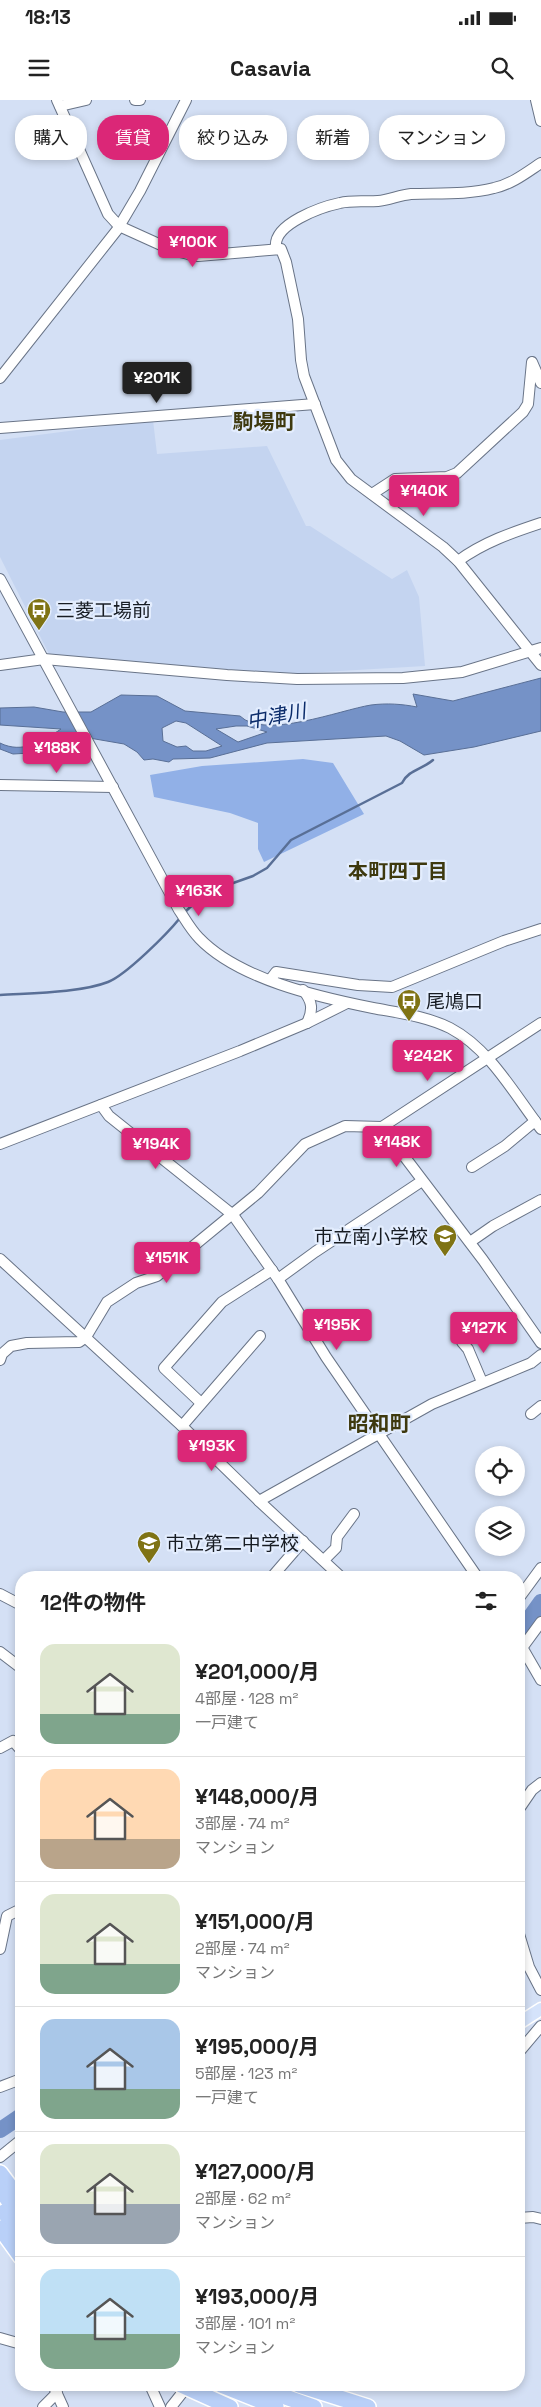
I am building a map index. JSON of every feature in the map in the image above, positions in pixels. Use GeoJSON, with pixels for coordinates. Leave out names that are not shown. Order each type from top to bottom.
{"type":"FeatureCollection","features":[{"type":"Feature","properties":{"kind":"highway"},"geometry":{"type":"LineString","coordinates":[[0,2173],[15,2193]]}},
{"type":"Feature","properties":{"kind":"highway"},"geometry":{"type":"LineString","coordinates":[[0,2189],[15,2210]]}},
{"type":"Feature","properties":{"kind":"highway"},"geometry":{"type":"LineString","coordinates":[[0,2207],[15,2227]]}},
{"type":"Feature","properties":{"kind":"highway"},"geometry":{"type":"LineString","coordinates":[[0,2228],[15,2249]]}},
{"type":"Feature","properties":{"kind":"highway"},"geometry":{"type":"LineString","coordinates":[[194,2391],[230,2407]]}},
{"type":"Feature","properties":{"kind":"highway"},"geometry":{"type":"LineString","coordinates":[[237,2391],[276,2407]]}},
{"type":"Feature","properties":{"kind":"highway"},"geometry":{"type":"LineString","coordinates":[[268,2391],[314,2407]]}},
{"type":"Feature","properties":{"kind":"highway"},"geometry":{"type":"LineString","coordinates":[[319,2391],[368,2407]]}},
{"type":"Feature","properties":{"kind":"main road"},"geometry":{"type":"LineString","coordinates":[[525,2018],[538,2010]]}},
{"type":"Feature","properties":{"kind":"street"},"geometry":{"type":"LineString","coordinates":[[86,100],[59,103],[108,214],[119,226],[172,250],[198,256],[276,247],[280,249],[286,262],[298,319],[301,360],[336,460],[351,479],[458,561],[501,617],[537,655]]}},
{"type":"Feature","properties":{"kind":"street"},"geometry":{"type":"LineString","coordinates":[[135,100],[140,100]]}},
{"type":"Feature","properties":{"kind":"street"},"geometry":{"type":"LineString","coordinates":[[536,100],[541,121]]}},
{"type":"Feature","properties":{"kind":"street"},"geometry":{"type":"LineString","coordinates":[[0,378],[119,226],[140,191],[182,102]]}},
{"type":"Feature","properties":{"kind":"street"},"geometry":{"type":"LineString","coordinates":[[276,247],[275,241],[280,232],[293,221],[340,203],[378,201],[409,194],[454,194],[495,188],[513,182],[541,163]]}},
{"type":"Feature","properties":{"kind":"street"},"geometry":{"type":"LineString","coordinates":[[372,494],[395,479],[447,476],[457,473],[523,412],[528,404],[532,362],[541,383]]}},
{"type":"Feature","properties":{"kind":"street"},"geometry":{"type":"LineString","coordinates":[[0,428],[315,404]]}},
{"type":"Feature","properties":{"kind":"street"},"geometry":{"type":"LineString","coordinates":[[458,561],[478,547],[499,536],[541,523]]}},
{"type":"Feature","properties":{"kind":"street"},"geometry":{"type":"LineString","coordinates":[[0,579],[179,910],[199,938],[232,964],[251,974],[347,1003],[424,1017],[450,1028],[470,1041],[487,1058],[538,1125],[472,1167]]}},
{"type":"Feature","properties":{"kind":"street"},"geometry":{"type":"LineString","coordinates":[[0,665],[44,659],[227,675],[297,679],[358,678],[443,675],[537,655]]}},
{"type":"Feature","properties":{"kind":"street"},"geometry":{"type":"LineString","coordinates":[[0,785],[113,787]]}},
{"type":"Feature","properties":{"kind":"street"},"geometry":{"type":"LineString","coordinates":[[270,980],[276,972],[358,985],[392,987],[541,929]]}},
{"type":"Feature","properties":{"kind":"street"},"geometry":{"type":"LineString","coordinates":[[303,990],[310,998],[312,1006],[307,1024]]}},
{"type":"Feature","properties":{"kind":"street"},"geometry":{"type":"LineString","coordinates":[[0,1144],[307,1024],[347,1003]]}},
{"type":"Feature","properties":{"kind":"street"},"geometry":{"type":"LineString","coordinates":[[0,1360],[2,1354],[11,1346],[27,1343],[79,1342],[86,1337],[107,1302],[136,1283],[157,1276],[258,1193],[305,1144],[346,1126],[382,1127],[541,1023]]}},
{"type":"Feature","properties":{"kind":"street"},"geometry":{"type":"LineString","coordinates":[[101,1105],[109,1116],[233,1214],[278,1279],[326,1357],[473,1571]]}},
{"type":"Feature","properties":{"kind":"street"},"geometry":{"type":"LineString","coordinates":[[382,1127],[470,1242],[527,1320],[541,1343]]}},
{"type":"Feature","properties":{"kind":"street"},"geometry":{"type":"LineString","coordinates":[[278,1279],[315,1252],[422,1181]]}},
{"type":"Feature","properties":{"kind":"street"},"geometry":{"type":"LineString","coordinates":[[470,1242],[494,1226],[541,1200]]}},
{"type":"Feature","properties":{"kind":"street"},"geometry":{"type":"LineString","coordinates":[[0,1259],[182,1426],[335,1571]]}},
{"type":"Feature","properties":{"kind":"street"},"geometry":{"type":"LineString","coordinates":[[201,1403],[164,1368],[222,1302],[272,1270]]}},
{"type":"Feature","properties":{"kind":"street"},"geometry":{"type":"LineString","coordinates":[[182,1426],[260,1336]]}},
{"type":"Feature","properties":{"kind":"street"},"geometry":{"type":"LineString","coordinates":[[462,1342],[468,1349],[482,1382]]}},
{"type":"Feature","properties":{"kind":"street"},"geometry":{"type":"LineString","coordinates":[[259,1501],[432,1404],[531,1363],[541,1355]]}},
{"type":"Feature","properties":{"kind":"street"},"geometry":{"type":"LineString","coordinates":[[531,1363],[541,1369]]}},
{"type":"Feature","properties":{"kind":"street"},"geometry":{"type":"LineString","coordinates":[[531,1414],[541,1406]]}},
{"type":"Feature","properties":{"kind":"street"},"geometry":{"type":"LineString","coordinates":[[324,1560],[336,1548],[337,1537],[354,1514]]}},
{"type":"Feature","properties":{"kind":"street"},"geometry":{"type":"LineString","coordinates":[[277,1571],[303,1541]]}},
{"type":"Feature","properties":{"kind":"street"},"geometry":{"type":"LineString","coordinates":[[525,1590],[541,1568]]}},
{"type":"Feature","properties":{"kind":"street"},"geometry":{"type":"LineString","coordinates":[[2,1598],[15,1603]]}},
{"type":"Feature","properties":{"kind":"street"},"geometry":{"type":"LineString","coordinates":[[525,1641],[541,1622]]}},
{"type":"Feature","properties":{"kind":"street"},"geometry":{"type":"LineString","coordinates":[[0,1652],[15,1663]]}},
{"type":"Feature","properties":{"kind":"street"},"geometry":{"type":"LineString","coordinates":[[525,1655],[541,1680]]}},
{"type":"Feature","properties":{"kind":"street"},"geometry":{"type":"LineString","coordinates":[[0,1748],[13,1741],[15,1743]]}},
{"type":"Feature","properties":{"kind":"street"},"geometry":{"type":"LineString","coordinates":[[525,1800],[532,1790],[541,1783]]}},
{"type":"Feature","properties":{"kind":"street"},"geometry":{"type":"LineString","coordinates":[[0,1948],[3,1916],[15,1911]]}},
{"type":"Feature","properties":{"kind":"street"},"geometry":{"type":"LineString","coordinates":[[525,1954],[529,1967],[541,1990]]}},
{"type":"Feature","properties":{"kind":"street"},"geometry":{"type":"LineString","coordinates":[[525,2045],[541,2026],[538,2010]]}},
{"type":"Feature","properties":{"kind":"street"},"geometry":{"type":"LineString","coordinates":[[0,2087],[15,2081]]}},
{"type":"Feature","properties":{"kind":"street"},"geometry":{"type":"LineString","coordinates":[[0,2157],[15,2146]]}},
{"type":"Feature","properties":{"kind":"street"},"geometry":{"type":"LineString","coordinates":[[525,2218],[541,2219]]}},
{"type":"Feature","properties":{"kind":"street"},"geometry":{"type":"LineString","coordinates":[[0,2338],[15,2342]]}},
{"type":"Feature","properties":{"kind":"street"},"geometry":{"type":"LineString","coordinates":[[44,2407],[54,2391]]}},
{"type":"Feature","properties":{"kind":"street"},"geometry":{"type":"LineString","coordinates":[[56,2391],[63,2407]]}},
{"type":"Feature","properties":{"kind":"street"},"geometry":{"type":"LineString","coordinates":[[153,2391],[160,2407]]}},
{"type":"Feature","properties":{"kind":"street"},"geometry":{"type":"LineString","coordinates":[[171,2407],[180,2391]]}},
{"type":"Feature","properties":{"kind":"shaded area"},"geometry":{"type":"Polygon","coordinates":[[[153,420],[157,454],[267,446],[306,526],[310,526],[392,579],[407,570],[419,597],[425,666],[289,674],[201,667],[185,669],[50,656],[0,557],[0,440],[153,420]]]}},
{"type":"Feature","properties":{"kind":"shaded area"},"geometry":{"type":"Polygon","coordinates":[[[541,678],[541,731],[474,747],[424,755],[400,741],[386,736],[267,743],[210,758],[173,759],[169,762],[153,759],[144,760],[137,752],[124,744],[72,735],[31,753],[13,754],[0,749],[0,743],[16,747],[32,745],[61,729],[0,725],[0,708],[34,707],[63,712],[91,712],[121,695],[157,696],[185,711],[240,716],[251,723],[266,725],[303,721],[371,705],[394,704],[417,707],[413,694],[453,701],[541,678]],[[176,721],[162,728],[163,741],[177,747],[186,746],[193,751],[206,751],[222,746],[186,723],[176,721]],[[247,726],[216,729],[238,742],[267,732],[247,726]]]}},
{"type":"Feature","properties":{"kind":"shaded area"},"geometry":{"type":"Polygon","coordinates":[[[303,759],[333,763],[364,814],[264,862],[258,849],[258,823],[230,813],[154,797],[150,775],[202,766],[303,759]]]}},
{"type":"Feature","properties":{"kind":"waterway"},"geometry":{"type":"LineString","coordinates":[[185,912],[205,893],[253,876],[267,868],[291,840],[402,783],[412,772],[433,760]]}},
{"type":"Feature","properties":{"kind":"waterway"},"geometry":{"type":"LineString","coordinates":[[0,995],[70,990],[97,986],[108,982],[135,963],[180,918]]}},
{"type":"Feature","properties":{"kind":"waterway"},"geometry":{"type":"LineString","coordinates":[[525,1625],[541,1602]]}},
{"type":"Feature","properties":{"kind":"waterway"},"geometry":{"type":"LineString","coordinates":[[0,2130],[15,2120]]}},
{"type":"Feature","properties":{"kind":"place","name":"三菱工場前"},"geometry":{"type":"Point","coordinates":[39,631]}},
{"type":"Feature","properties":{"kind":"place","name":"尾鳩口"},"geometry":{"type":"Point","coordinates":[409,1022]}},
{"type":"Feature","properties":{"kind":"place","name":"市立南小学校"},"geometry":{"type":"Point","coordinates":[445,1257]}},
{"type":"Feature","properties":{"kind":"place","name":"市立第二中学校"},"geometry":{"type":"Point","coordinates":[149,1564]}},
{"type":"Feature","properties":{"kind":"district","name":"駒場町"},"geometry":{"type":"Point","coordinates":[264,422]}},
{"type":"Feature","properties":{"kind":"district","name":"本町四丁目"},"geometry":{"type":"Point","coordinates":[398,871]}},
{"type":"Feature","properties":{"kind":"district","name":"昭和町"},"geometry":{"type":"Point","coordinates":[379,1424]}},
{"type":"Feature","properties":{"kind":"water label","name":"中津川"},"geometry":{"type":"Point","coordinates":[276,716]}}]}
